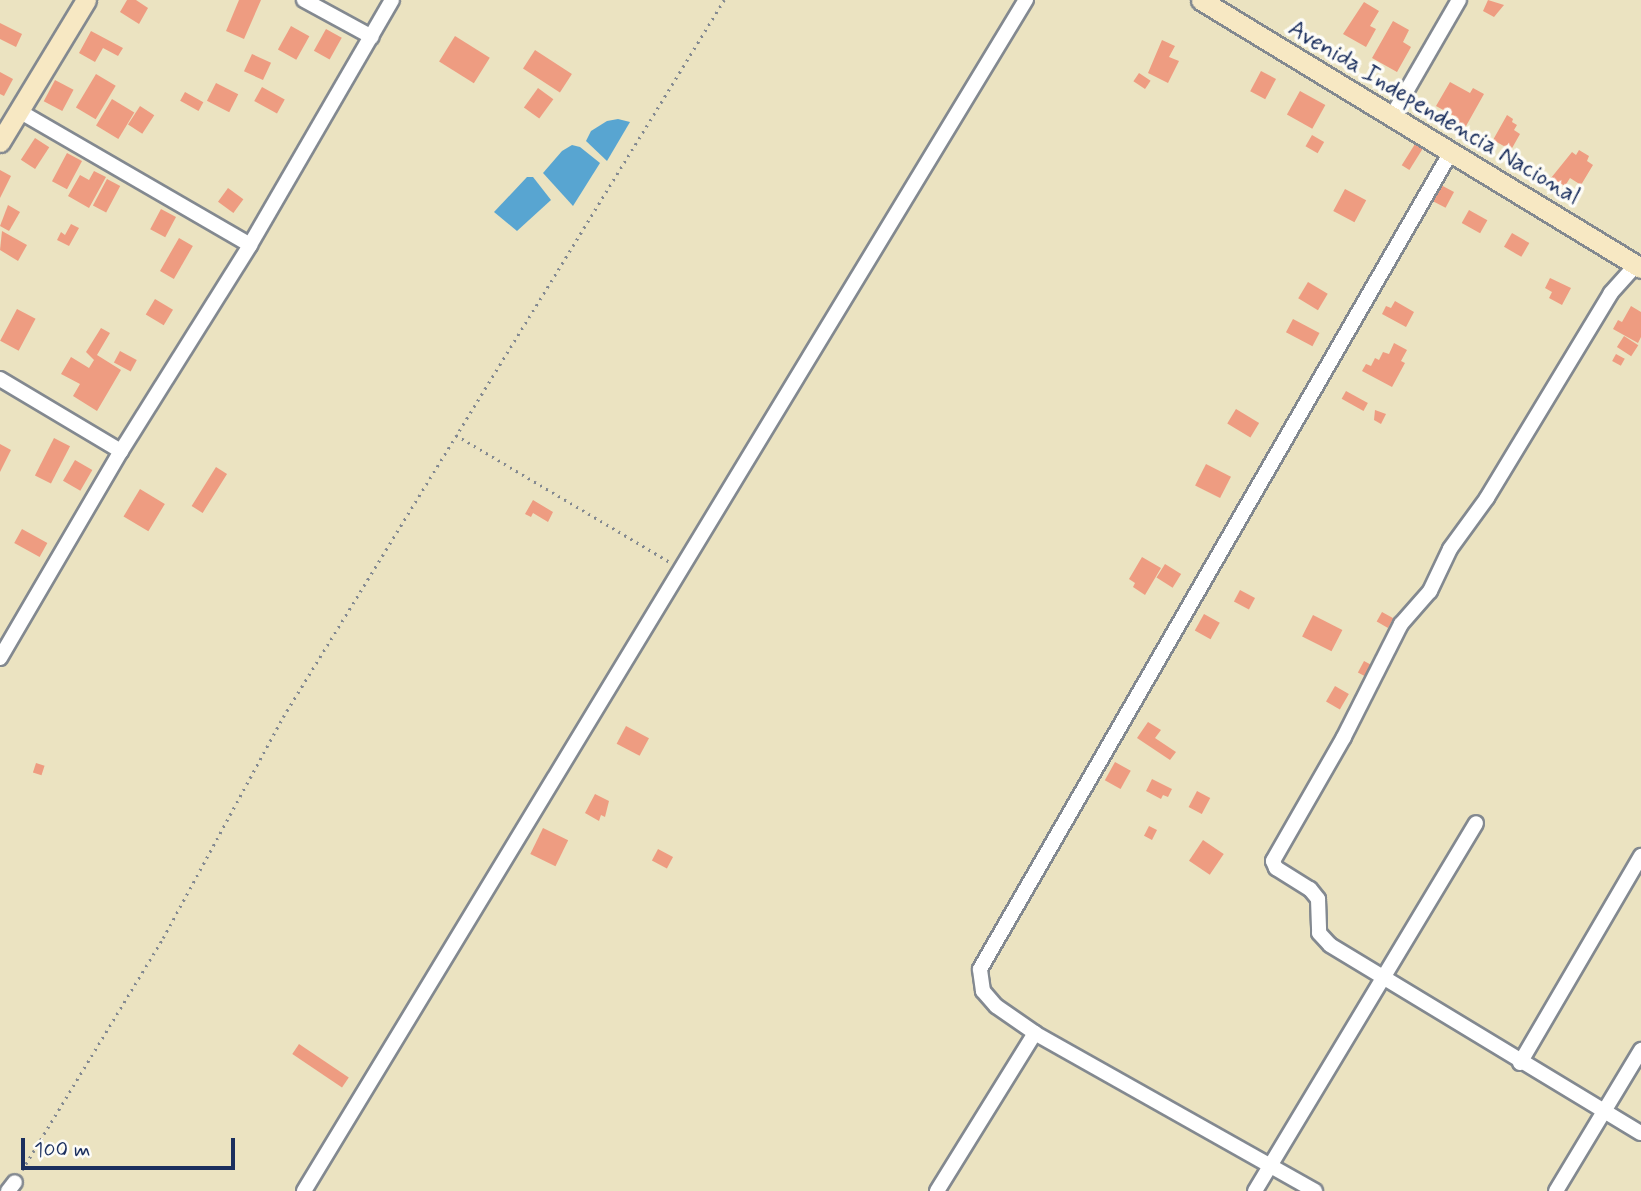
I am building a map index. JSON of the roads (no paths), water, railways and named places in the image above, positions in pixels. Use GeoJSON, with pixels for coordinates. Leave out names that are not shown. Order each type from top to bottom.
{"type":"FeatureCollection","features":[{"type":"Feature","properties":{"kind":"main road"},"geometry":{"type":"LineString","coordinates":[[0,142],[86,0]]}},
{"type":"Feature","properties":{"kind":"main road","name":"Avenida Independencia Nacional"},"geometry":{"type":"LineString","coordinates":[[1201,0],[1638,266]]}},
{"type":"Feature","properties":{"kind":"street"},"geometry":{"type":"LineString","coordinates":[[304,0],[372,37]]}},
{"type":"Feature","properties":{"kind":"street"},"geometry":{"type":"LineString","coordinates":[[1,654],[121,451],[250,245],[392,0]]}},
{"type":"Feature","properties":{"kind":"street"},"geometry":{"type":"LineString","coordinates":[[304,1191],[1026,0]]}},
{"type":"Feature","properties":{"kind":"street"},"geometry":{"type":"LineString","coordinates":[[1392,116],[1459,0]]}},
{"type":"Feature","properties":{"kind":"street"},"geometry":{"type":"LineString","coordinates":[[19,111],[250,245]]}},
{"type":"Feature","properties":{"kind":"street"},"geometry":{"type":"LineString","coordinates":[[1315,1191],[1035,1033],[996,1006],[982,991],[980,970],[1451,152]]}},
{"type":"Feature","properties":{"kind":"street"},"geometry":{"type":"LineString","coordinates":[[1638,266],[1611,293],[1508,464],[1450,550],[1430,591],[1401,624],[1343,737],[1273,861],[1276,868],[1310,889],[1318,899],[1319,933],[1330,945],[1520,1063],[1641,1133]]}},
{"type":"Feature","properties":{"kind":"street"},"geometry":{"type":"LineString","coordinates":[[0,379],[121,451]]}},
{"type":"Feature","properties":{"kind":"street"},"geometry":{"type":"LineString","coordinates":[[1255,1191],[1476,823]]}},
{"type":"Feature","properties":{"kind":"street"},"geometry":{"type":"LineString","coordinates":[[1520,1063],[1641,856]]}},
{"type":"Feature","properties":{"kind":"street"},"geometry":{"type":"LineString","coordinates":[[937,1191],[1035,1033]]}},
{"type":"Feature","properties":{"kind":"street"},"geometry":{"type":"LineString","coordinates":[[1556,1191],[1641,1050]]}},
{"type":"Feature","properties":{"kind":"water"},"geometry":{"type":"Polygon","coordinates":[[[618,119],[630,122],[607,161],[586,141],[591,131],[607,121],[618,119]]]}},
{"type":"Feature","properties":{"kind":"water"},"geometry":{"type":"Polygon","coordinates":[[[572,145],[580,147],[600,163],[573,206],[543,173],[562,151],[572,145]]]}},
{"type":"Feature","properties":{"kind":"water"},"geometry":{"type":"Polygon","coordinates":[[[527,177],[533,177],[551,200],[517,231],[494,212],[527,177]]]}}]}
